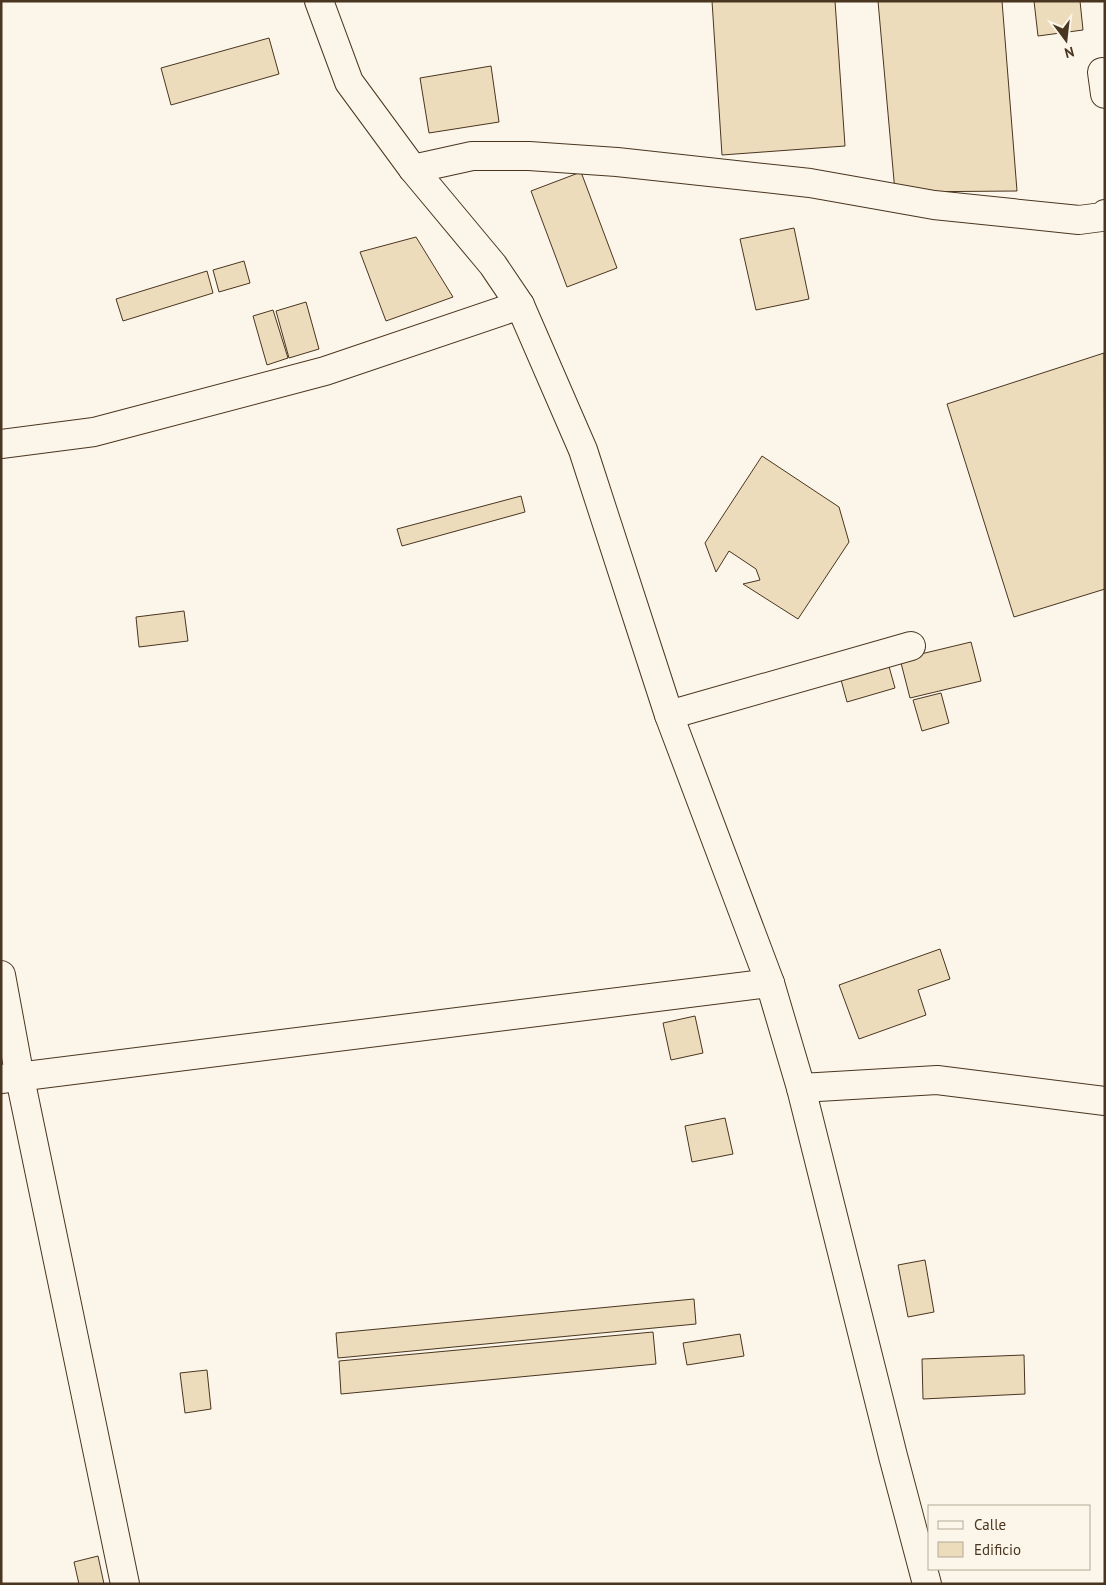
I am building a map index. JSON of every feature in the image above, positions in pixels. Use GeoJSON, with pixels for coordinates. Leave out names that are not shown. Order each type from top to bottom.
{"type":"FeatureCollection","features":[{"type":"Feature","properties":{"kind":"street"},"geometry":{"type":"LineString","coordinates":[[319,1],[349,82],[413,169],[493,265],[520,305],[583,450],[669,715],[770,983],[802,1088],[926,1584]]}},
{"type":"Feature","properties":{"kind":"street"},"geometry":{"type":"LineString","coordinates":[[413,169],[472,156],[529,156],[617,162],[810,183],[934,205],[1080,220],[1102,217],[1105,214]]}},
{"type":"Feature","properties":{"kind":"street"},"geometry":{"type":"LineString","coordinates":[[1,444],[94,432],[315,374],[520,305]]}},
{"type":"Feature","properties":{"kind":"street"},"geometry":{"type":"LineString","coordinates":[[669,715],[911,646]]}},
{"type":"Feature","properties":{"kind":"street"},"geometry":{"type":"LineString","coordinates":[[1,975],[11,1078],[125,1584]]}},
{"type":"Feature","properties":{"kind":"street"},"geometry":{"type":"LineString","coordinates":[[11,1078],[770,983]]}},
{"type":"Feature","properties":{"kind":"street"},"geometry":{"type":"LineString","coordinates":[[802,1088],[937,1080],[1105,1101]]}},
{"type":"Feature","properties":{"kind":"building"},"geometry":{"type":"Polygon","coordinates":[[[712,1],[835,1],[845,146],[722,155],[712,1]]]}},
{"type":"Feature","properties":{"kind":"building"},"geometry":{"type":"Polygon","coordinates":[[[878,1],[1002,1],[1017,191],[895,192],[878,1]]]}},
{"type":"Feature","properties":{"kind":"building"},"geometry":{"type":"Polygon","coordinates":[[[1034,1],[1080,1],[1083,30],[1038,36],[1034,1]]]}},
{"type":"Feature","properties":{"kind":"building"},"geometry":{"type":"Polygon","coordinates":[[[269,38],[279,74],[171,105],[161,68],[269,38]]]}},
{"type":"Feature","properties":{"kind":"building"},"geometry":{"type":"Polygon","coordinates":[[[491,66],[499,122],[429,133],[420,78],[491,66]]]}},
{"type":"Feature","properties":{"kind":"building"},"geometry":{"type":"Polygon","coordinates":[[[581,172],[617,268],[567,287],[531,191],[581,172]]]}},
{"type":"Feature","properties":{"kind":"building"},"geometry":{"type":"Polygon","coordinates":[[[794,228],[809,299],[756,310],[740,239],[794,228]]]}},
{"type":"Feature","properties":{"kind":"building"},"geometry":{"type":"Polygon","coordinates":[[[416,237],[453,297],[386,321],[360,252],[416,237]]]}},
{"type":"Feature","properties":{"kind":"building"},"geometry":{"type":"Polygon","coordinates":[[[244,261],[250,283],[219,292],[213,270],[244,261]]]}},
{"type":"Feature","properties":{"kind":"building"},"geometry":{"type":"Polygon","coordinates":[[[207,271],[213,293],[123,321],[116,299],[207,271]]]}},
{"type":"Feature","properties":{"kind":"building"},"geometry":{"type":"Polygon","coordinates":[[[306,302],[319,349],[289,358],[276,311],[306,302]]]}},
{"type":"Feature","properties":{"kind":"building"},"geometry":{"type":"Polygon","coordinates":[[[273,310],[288,358],[267,365],[253,316],[273,310]]]}},
{"type":"Feature","properties":{"kind":"building"},"geometry":{"type":"Polygon","coordinates":[[[1104,353],[1105,589],[1014,617],[947,404],[1104,353]]]}},
{"type":"Feature","properties":{"kind":"building"},"geometry":{"type":"Polygon","coordinates":[[[762,456],[839,507],[849,542],[798,619],[743,584],[760,580],[756,569],[729,551],[716,572],[705,543],[762,456]]]}},
{"type":"Feature","properties":{"kind":"building"},"geometry":{"type":"Polygon","coordinates":[[[521,496],[525,512],[402,546],[397,529],[521,496]]]}},
{"type":"Feature","properties":{"kind":"building"},"geometry":{"type":"Polygon","coordinates":[[[184,611],[188,641],[139,647],[136,617],[184,611]]]}},
{"type":"Feature","properties":{"kind":"building"},"geometry":{"type":"Polygon","coordinates":[[[971,642],[981,681],[910,698],[900,659],[971,642]]]}},
{"type":"Feature","properties":{"kind":"building"},"geometry":{"type":"Polygon","coordinates":[[[888,663],[895,688],[847,702],[840,676],[888,663]]]}},
{"type":"Feature","properties":{"kind":"building"},"geometry":{"type":"Polygon","coordinates":[[[941,693],[949,723],[922,731],[913,700],[941,693]]]}},
{"type":"Feature","properties":{"kind":"building"},"geometry":{"type":"Polygon","coordinates":[[[940,949],[950,979],[918,990],[926,1015],[859,1039],[839,985],[940,949]]]}},
{"type":"Feature","properties":{"kind":"building"},"geometry":{"type":"Polygon","coordinates":[[[695,1016],[703,1053],[671,1060],[663,1023],[695,1016]]]}},
{"type":"Feature","properties":{"kind":"building"},"geometry":{"type":"Polygon","coordinates":[[[725,1118],[733,1154],[692,1162],[685,1126],[725,1118]]]}},
{"type":"Feature","properties":{"kind":"building"},"geometry":{"type":"Polygon","coordinates":[[[925,1260],[934,1312],[908,1317],[898,1265],[925,1260]]]}},
{"type":"Feature","properties":{"kind":"building"},"geometry":{"type":"Polygon","coordinates":[[[694,1299],[696,1324],[338,1358],[336,1333],[694,1299]]]}},
{"type":"Feature","properties":{"kind":"building"},"geometry":{"type":"Polygon","coordinates":[[[653,1332],[656,1364],[341,1394],[339,1361],[653,1332]]]}},
{"type":"Feature","properties":{"kind":"building"},"geometry":{"type":"Polygon","coordinates":[[[740,1334],[744,1356],[687,1365],[683,1343],[740,1334]]]}},
{"type":"Feature","properties":{"kind":"building"},"geometry":{"type":"Polygon","coordinates":[[[1024,1355],[1025,1394],[923,1399],[922,1359],[1024,1355]]]}},
{"type":"Feature","properties":{"kind":"building"},"geometry":{"type":"Polygon","coordinates":[[[207,1370],[211,1409],[185,1413],[180,1373],[207,1370]]]}},
{"type":"Feature","properties":{"kind":"building"},"geometry":{"type":"Polygon","coordinates":[[[98,1556],[104,1584],[79,1584],[74,1562],[98,1556]]]}}]}
